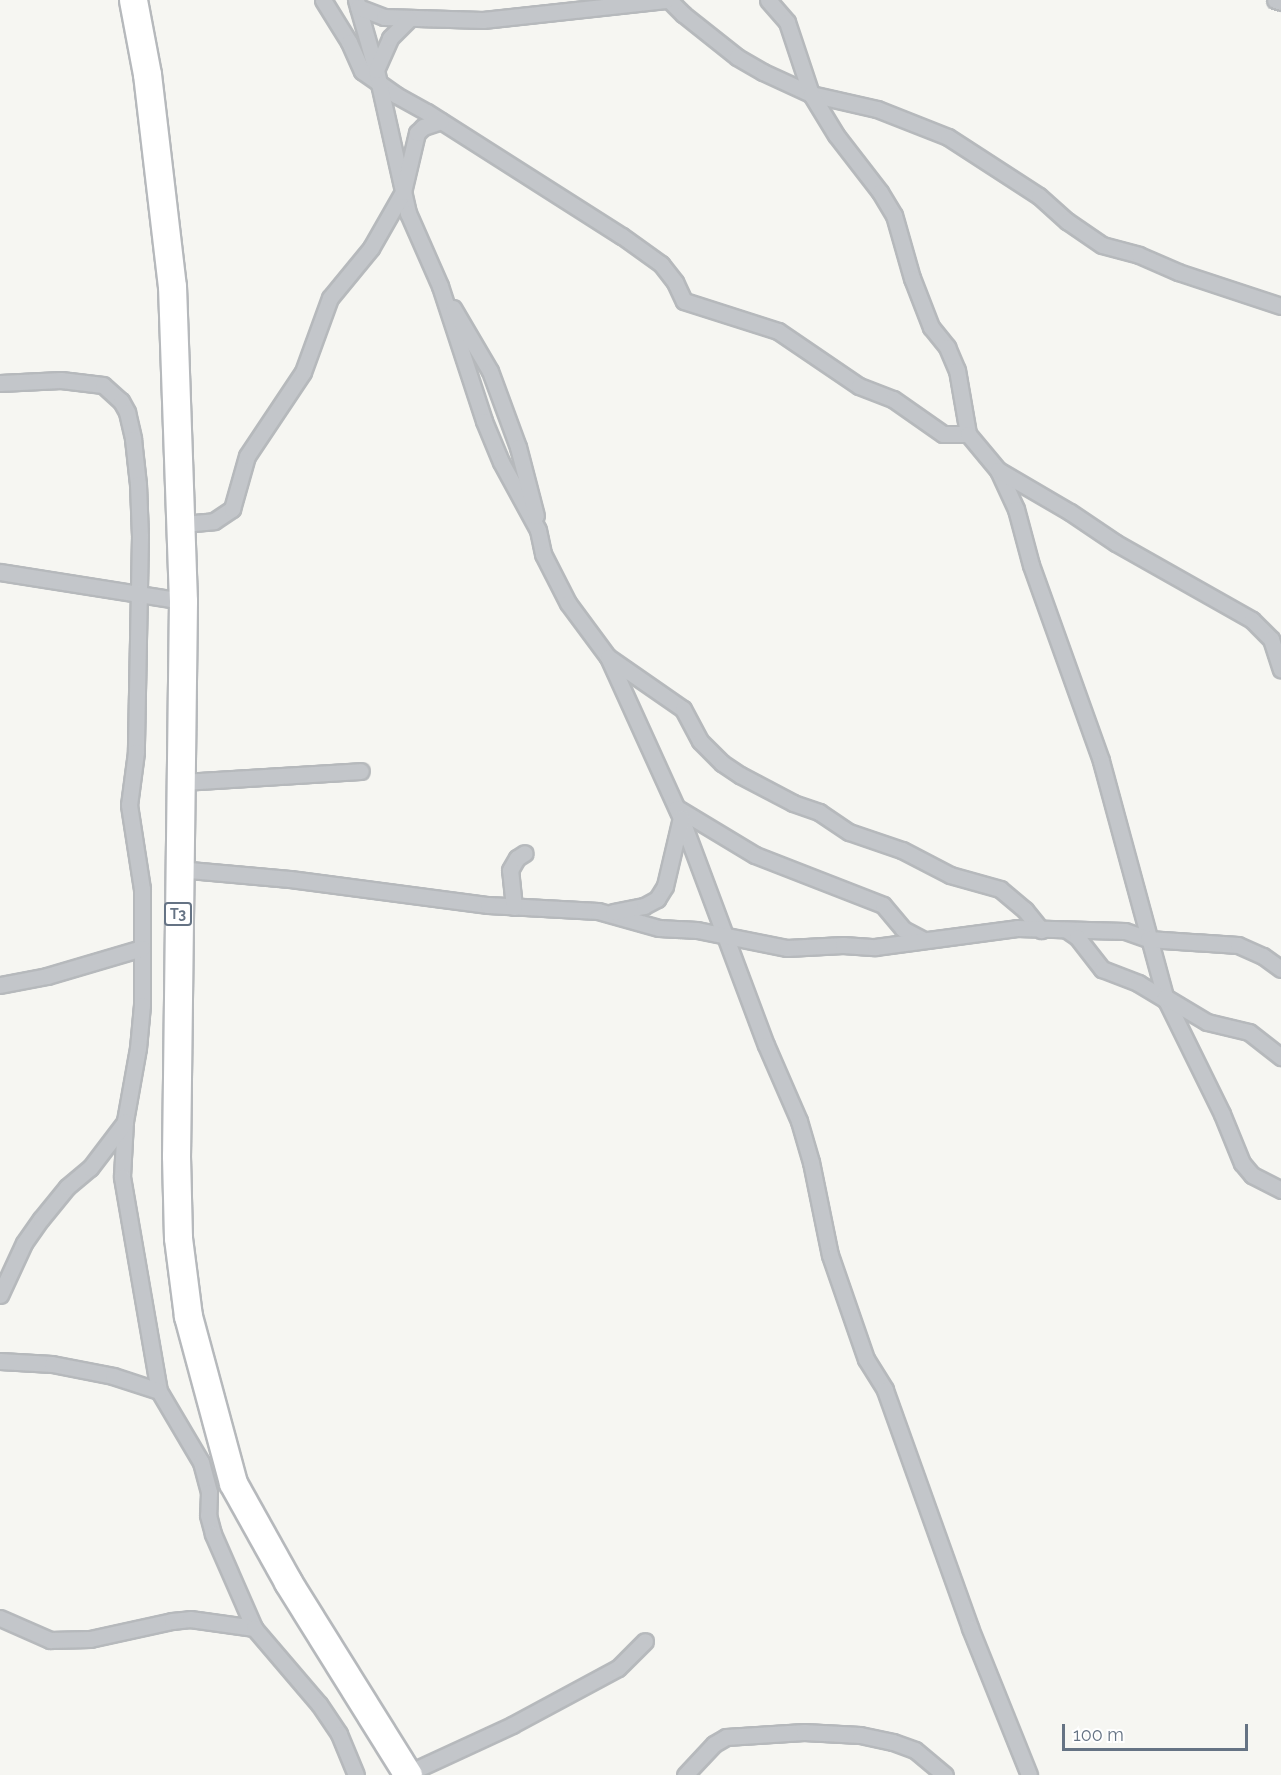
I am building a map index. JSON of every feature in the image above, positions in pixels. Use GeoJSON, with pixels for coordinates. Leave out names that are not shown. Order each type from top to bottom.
{"type":"FeatureCollection","features":[{"type":"Feature","properties":{"kind":"highway","name":"T3"},"geometry":{"type":"LineString","coordinates":[[134,0],[147,74],[172,286],[182,524],[182,782],[178,869],[178,1238],[188,1316],[233,1483],[288,1582],[406,1775]]}},
{"type":"Feature","properties":{"kind":"street"},"geometry":{"type":"LineString","coordinates":[[323,0],[349,42],[362,71],[376,76],[396,95],[441,121],[661,264],[675,282],[684,301],[778,331],[859,386],[893,399],[943,434],[968,434]]}},
{"type":"Feature","properties":{"kind":"street"},"geometry":{"type":"LineString","coordinates":[[357,4],[384,17],[409,20],[483,20],[668,0],[737,57],[812,94],[877,109],[948,137],[1039,196],[1067,221],[1102,245],[1281,306]]}},
{"type":"Feature","properties":{"kind":"street"},"geometry":{"type":"LineString","coordinates":[[768,0],[778,9],[790,29],[812,94],[836,135],[880,192],[894,215],[912,278],[931,327],[947,347],[957,370],[968,434],[998,470],[1016,509],[1031,565],[1091,731],[1166,998],[1246,1171],[1281,1190]]}},
{"type":"Feature","properties":{"kind":"street"},"geometry":{"type":"LineString","coordinates":[[1275,0],[1281,2]]}},
{"type":"Feature","properties":{"kind":"street"},"geometry":{"type":"LineString","coordinates":[[357,4],[403,192],[418,240],[440,286],[490,371],[518,447],[531,493],[543,554],[568,603],[608,657],[679,813],[766,1045],[800,1121],[812,1162],[830,1255],[866,1359],[885,1390],[970,1628],[1029,1775]]}},
{"type":"Feature","properties":{"kind":"street"},"geometry":{"type":"LineString","coordinates":[[376,76],[390,38],[409,20]]}},
{"type":"Feature","properties":{"kind":"street"},"geometry":{"type":"LineString","coordinates":[[182,524],[214,521],[232,509],[247,456],[303,372],[330,298],[371,248],[403,192],[417,134],[423,127],[441,121]]}},
{"type":"Feature","properties":{"kind":"street"},"geometry":{"type":"LineString","coordinates":[[440,286],[488,430],[501,462],[538,531]]}},
{"type":"Feature","properties":{"kind":"street"},"geometry":{"type":"LineString","coordinates":[[0,383],[33,380],[93,382],[110,388],[121,401],[129,421],[138,483],[139,595],[136,752],[129,805],[142,889],[142,1005],[138,1048],[126,1121],[122,1177],[159,1391],[201,1462],[209,1491],[208,1515],[220,1555],[254,1628],[320,1704],[339,1734],[356,1775]]}},
{"type":"Feature","properties":{"kind":"street"},"geometry":{"type":"LineString","coordinates":[[998,470],[1070,512],[1116,543],[1252,620],[1270,639],[1281,669]]}},
{"type":"Feature","properties":{"kind":"street"},"geometry":{"type":"LineString","coordinates":[[0,572],[183,601]]}},
{"type":"Feature","properties":{"kind":"street"},"geometry":{"type":"LineString","coordinates":[[608,657],[678,704],[700,741],[722,763],[740,775],[819,813],[849,832],[902,850],[950,875],[1000,889],[1025,910],[1041,930]]}},
{"type":"Feature","properties":{"kind":"street"},"geometry":{"type":"LineString","coordinates":[[182,782],[361,771]]}},
{"type":"Feature","properties":{"kind":"street"},"geometry":{"type":"LineString","coordinates":[[610,913],[644,906],[657,899],[665,886],[679,813]]}},
{"type":"Feature","properties":{"kind":"street"},"geometry":{"type":"LineString","coordinates":[[679,813],[755,855],[883,905],[903,929],[922,939]]}},
{"type":"Feature","properties":{"kind":"street"},"geometry":{"type":"LineString","coordinates":[[514,907],[510,870],[517,858],[525,853]]}},
{"type":"Feature","properties":{"kind":"street"},"geometry":{"type":"LineString","coordinates":[[178,869],[290,879],[514,907],[610,913],[659,928],[723,934],[759,944],[787,948],[843,945],[875,947],[1008,929],[1115,931],[1148,939],[1238,945],[1263,956],[1281,969]]}},
{"type":"Feature","properties":{"kind":"street"},"geometry":{"type":"LineString","coordinates":[[1115,931],[1130,923],[1141,908]]}},
{"type":"Feature","properties":{"kind":"street"},"geometry":{"type":"LineString","coordinates":[[1067,930],[1077,937],[1102,969],[1138,983],[1207,1022],[1250,1032],[1281,1057]]}},
{"type":"Feature","properties":{"kind":"street"},"geometry":{"type":"LineString","coordinates":[[0,985],[47,976],[142,948]]}},
{"type":"Feature","properties":{"kind":"street"},"geometry":{"type":"LineString","coordinates":[[0,1295],[24,1243],[41,1219],[67,1187],[96,1160],[126,1121]]}},
{"type":"Feature","properties":{"kind":"street"},"geometry":{"type":"LineString","coordinates":[[0,1361],[52,1364],[113,1376],[159,1391]]}},
{"type":"Feature","properties":{"kind":"street"},"geometry":{"type":"LineString","coordinates":[[0,1618],[50,1640],[90,1639],[190,1619],[254,1628]]}},
{"type":"Feature","properties":{"kind":"street"},"geometry":{"type":"LineString","coordinates":[[406,1775],[512,1725],[618,1668],[645,1641]]}},
{"type":"Feature","properties":{"kind":"street"},"geometry":{"type":"LineString","coordinates":[[685,1775],[714,1744],[726,1737],[823,1732],[860,1735],[893,1742],[915,1750],[945,1775]]}}]}
